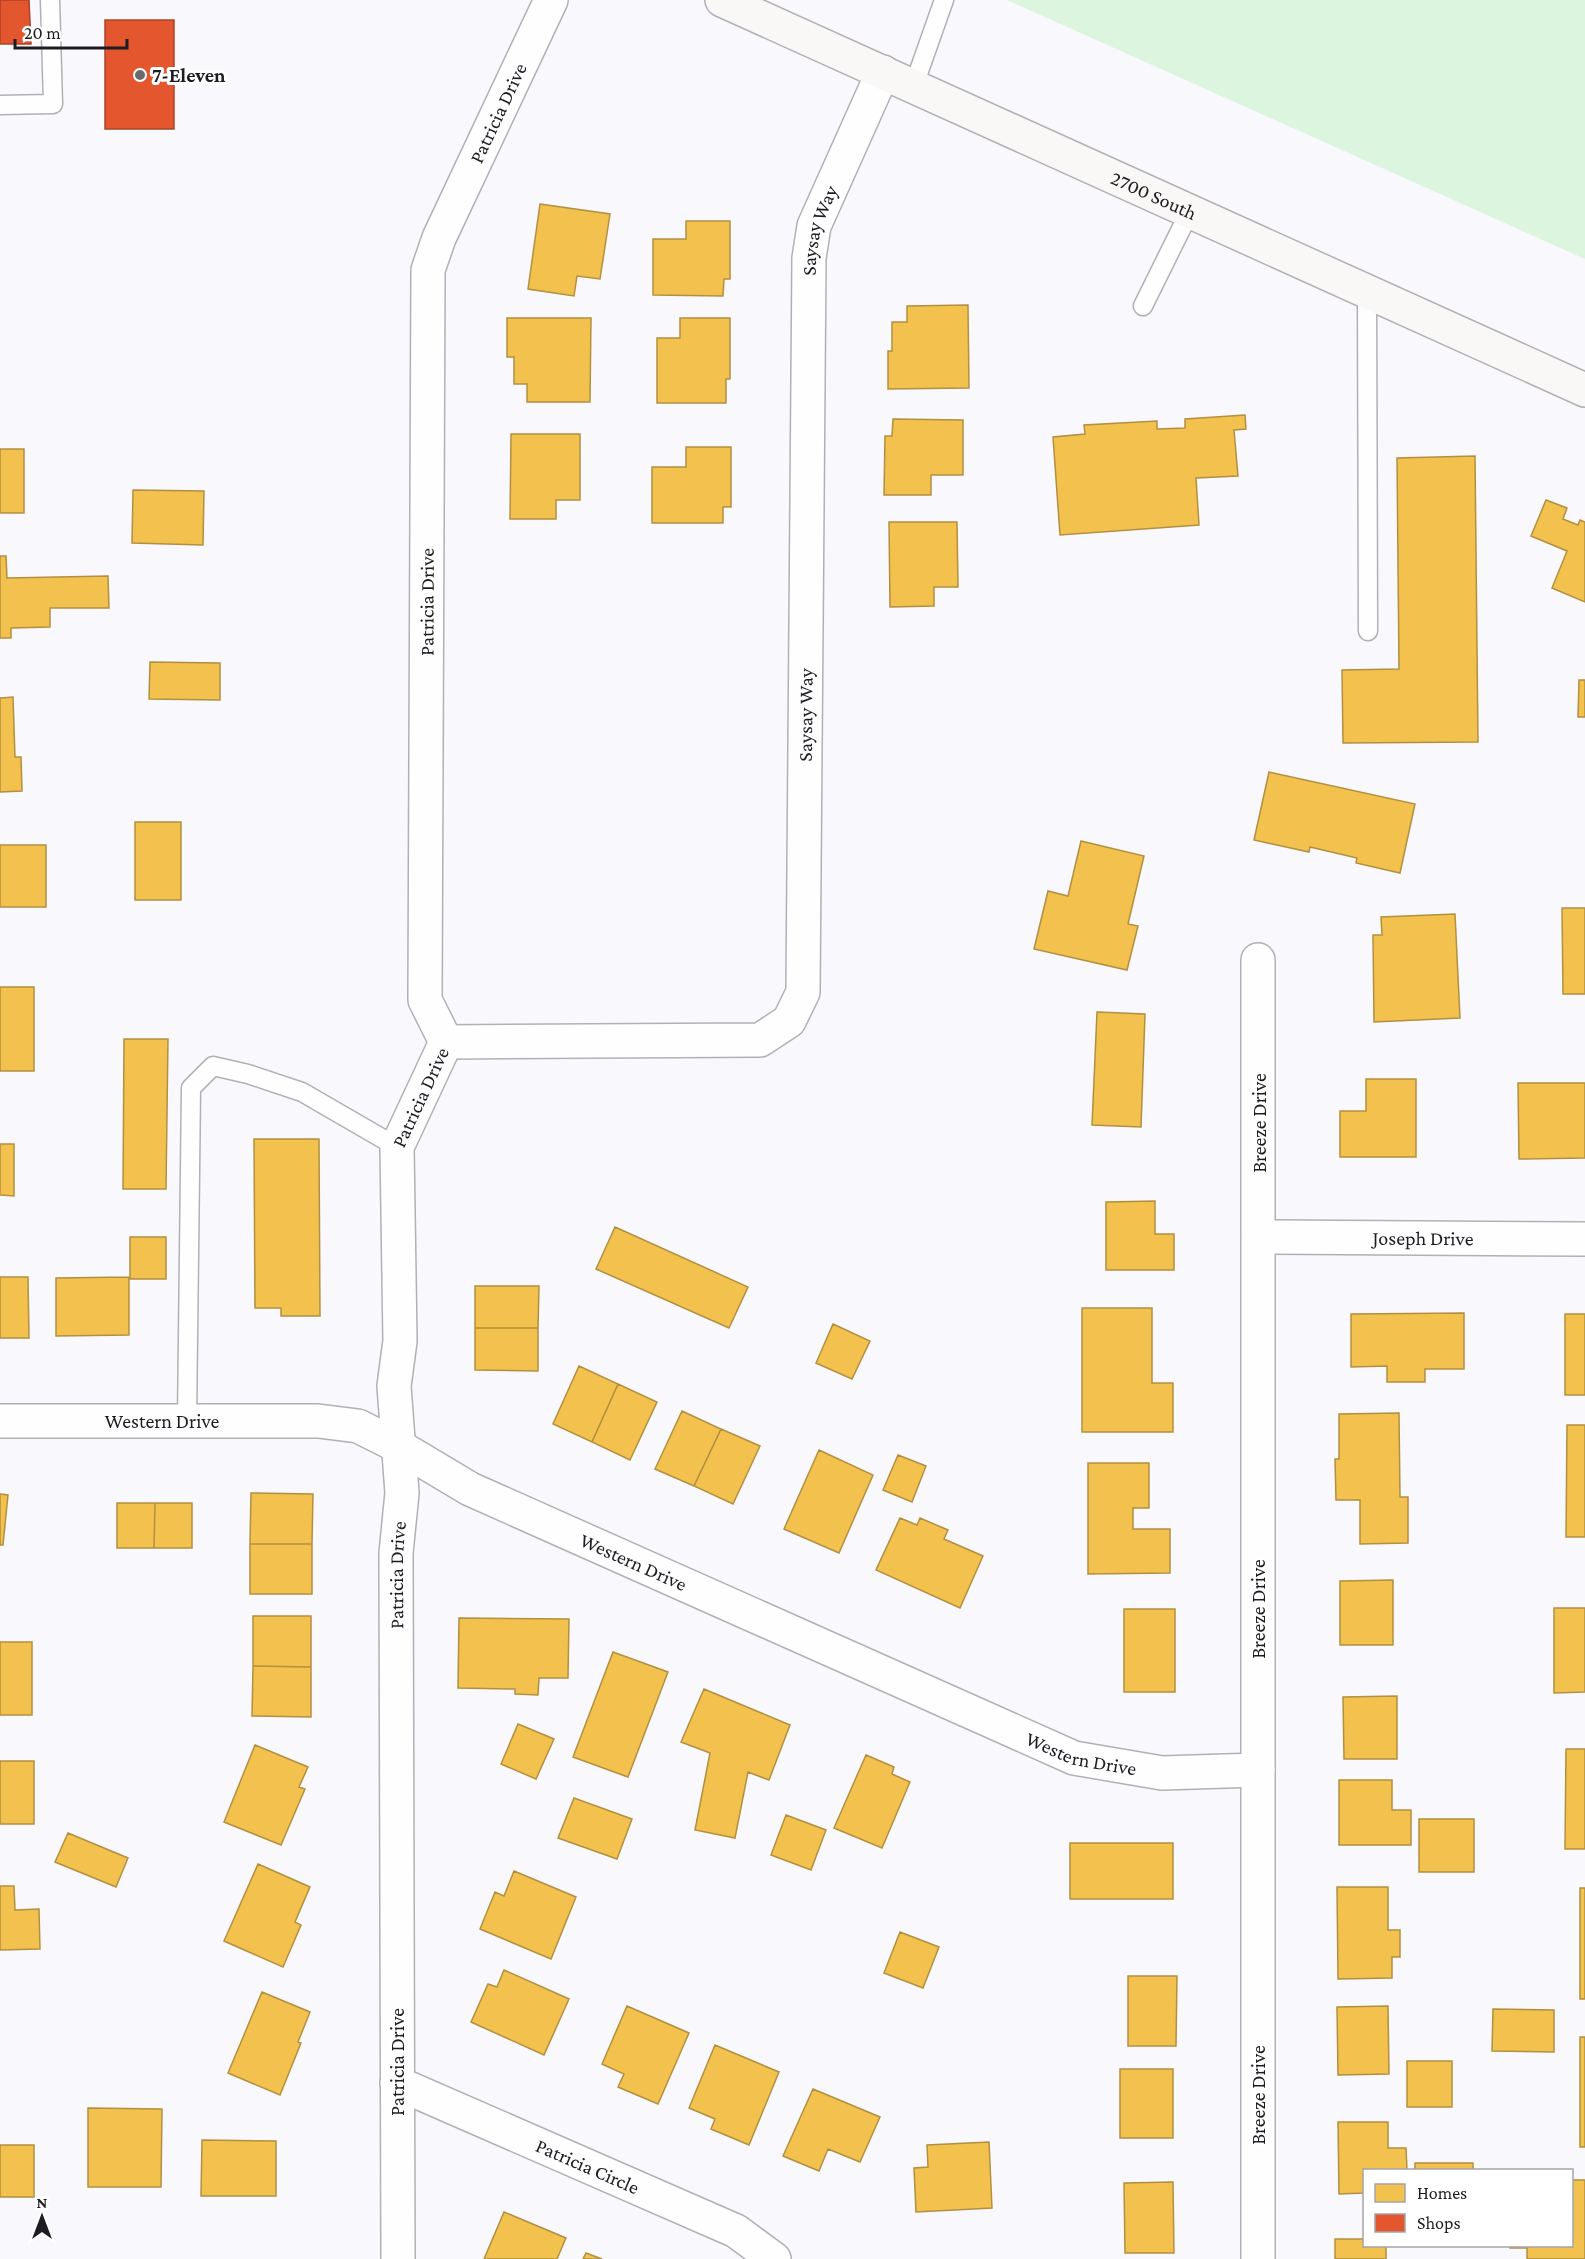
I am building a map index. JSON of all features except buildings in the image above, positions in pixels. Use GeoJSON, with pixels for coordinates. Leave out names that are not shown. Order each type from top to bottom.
{"type":"FeatureCollection","features":[{"type":"Feature","properties":{"kind":"street","name":"Patricia Drive"},"geometry":{"type":"LineString","coordinates":[[398,2259],[396,1553],[402,1493],[394,1386],[400,1341],[397,1148],[446,1042],[425,1000],[428,270],[439,238],[551,0]]}},
{"type":"Feature","properties":{"kind":"street","name":"2700 South"},"geometry":{"type":"LineString","coordinates":[[722,0],[1585,390]]}},
{"type":"Feature","properties":{"kind":"street","name":"Saysay Way"},"geometry":{"type":"LineString","coordinates":[[446,1042],[760,1040],[789,1021],[804,992],[809,258],[814,226],[883,72]]}},
{"type":"Feature","properties":{"kind":"street","name":"Breeze Drive"},"geometry":{"type":"LineString","coordinates":[[1258,960],[1258,2259]]}},
{"type":"Feature","properties":{"kind":"street","name":"Joseph Drive"},"geometry":{"type":"LineString","coordinates":[[1259,1238],[1585,1239]]}},
{"type":"Feature","properties":{"kind":"street","name":"Western Drive"},"geometry":{"type":"LineString","coordinates":[[0,1421],[318,1421],[358,1426],[398,1446],[481,1494],[1074,1758],[1162,1773],[1258,1770]]}},
{"type":"Feature","properties":{"kind":"street","name":"Patricia Circle"},"geometry":{"type":"LineString","coordinates":[[397,2083],[736,2231],[774,2259]]}},
{"type":"Feature","properties":{"kind":"lane"},"geometry":{"type":"LineString","coordinates":[[0,105],[53,104],[50,0]]}},
{"type":"Feature","properties":{"kind":"lane"},"geometry":{"type":"LineString","coordinates":[[914,86],[944,0]]}},
{"type":"Feature","properties":{"kind":"lane"},"geometry":{"type":"LineString","coordinates":[[1143,306],[1190,211]]}},
{"type":"Feature","properties":{"kind":"lane"},"geometry":{"type":"LineString","coordinates":[[1367,292],[1368,631]]}},
{"type":"Feature","properties":{"kind":"lane"},"geometry":{"type":"LineString","coordinates":[[187,1421],[191,1088],[213,1066],[248,1074],[302,1092],[397,1148]]}},
{"type":"Feature","properties":{"kind":"green space"},"geometry":{"type":"Polygon","coordinates":[[[1007,0],[1585,0],[1585,259],[1007,0]]]}},
{"type":"Feature","properties":{"kind":"place","name":"7-Eleven"},"geometry":{"type":"Point","coordinates":[140,75]}}]}
